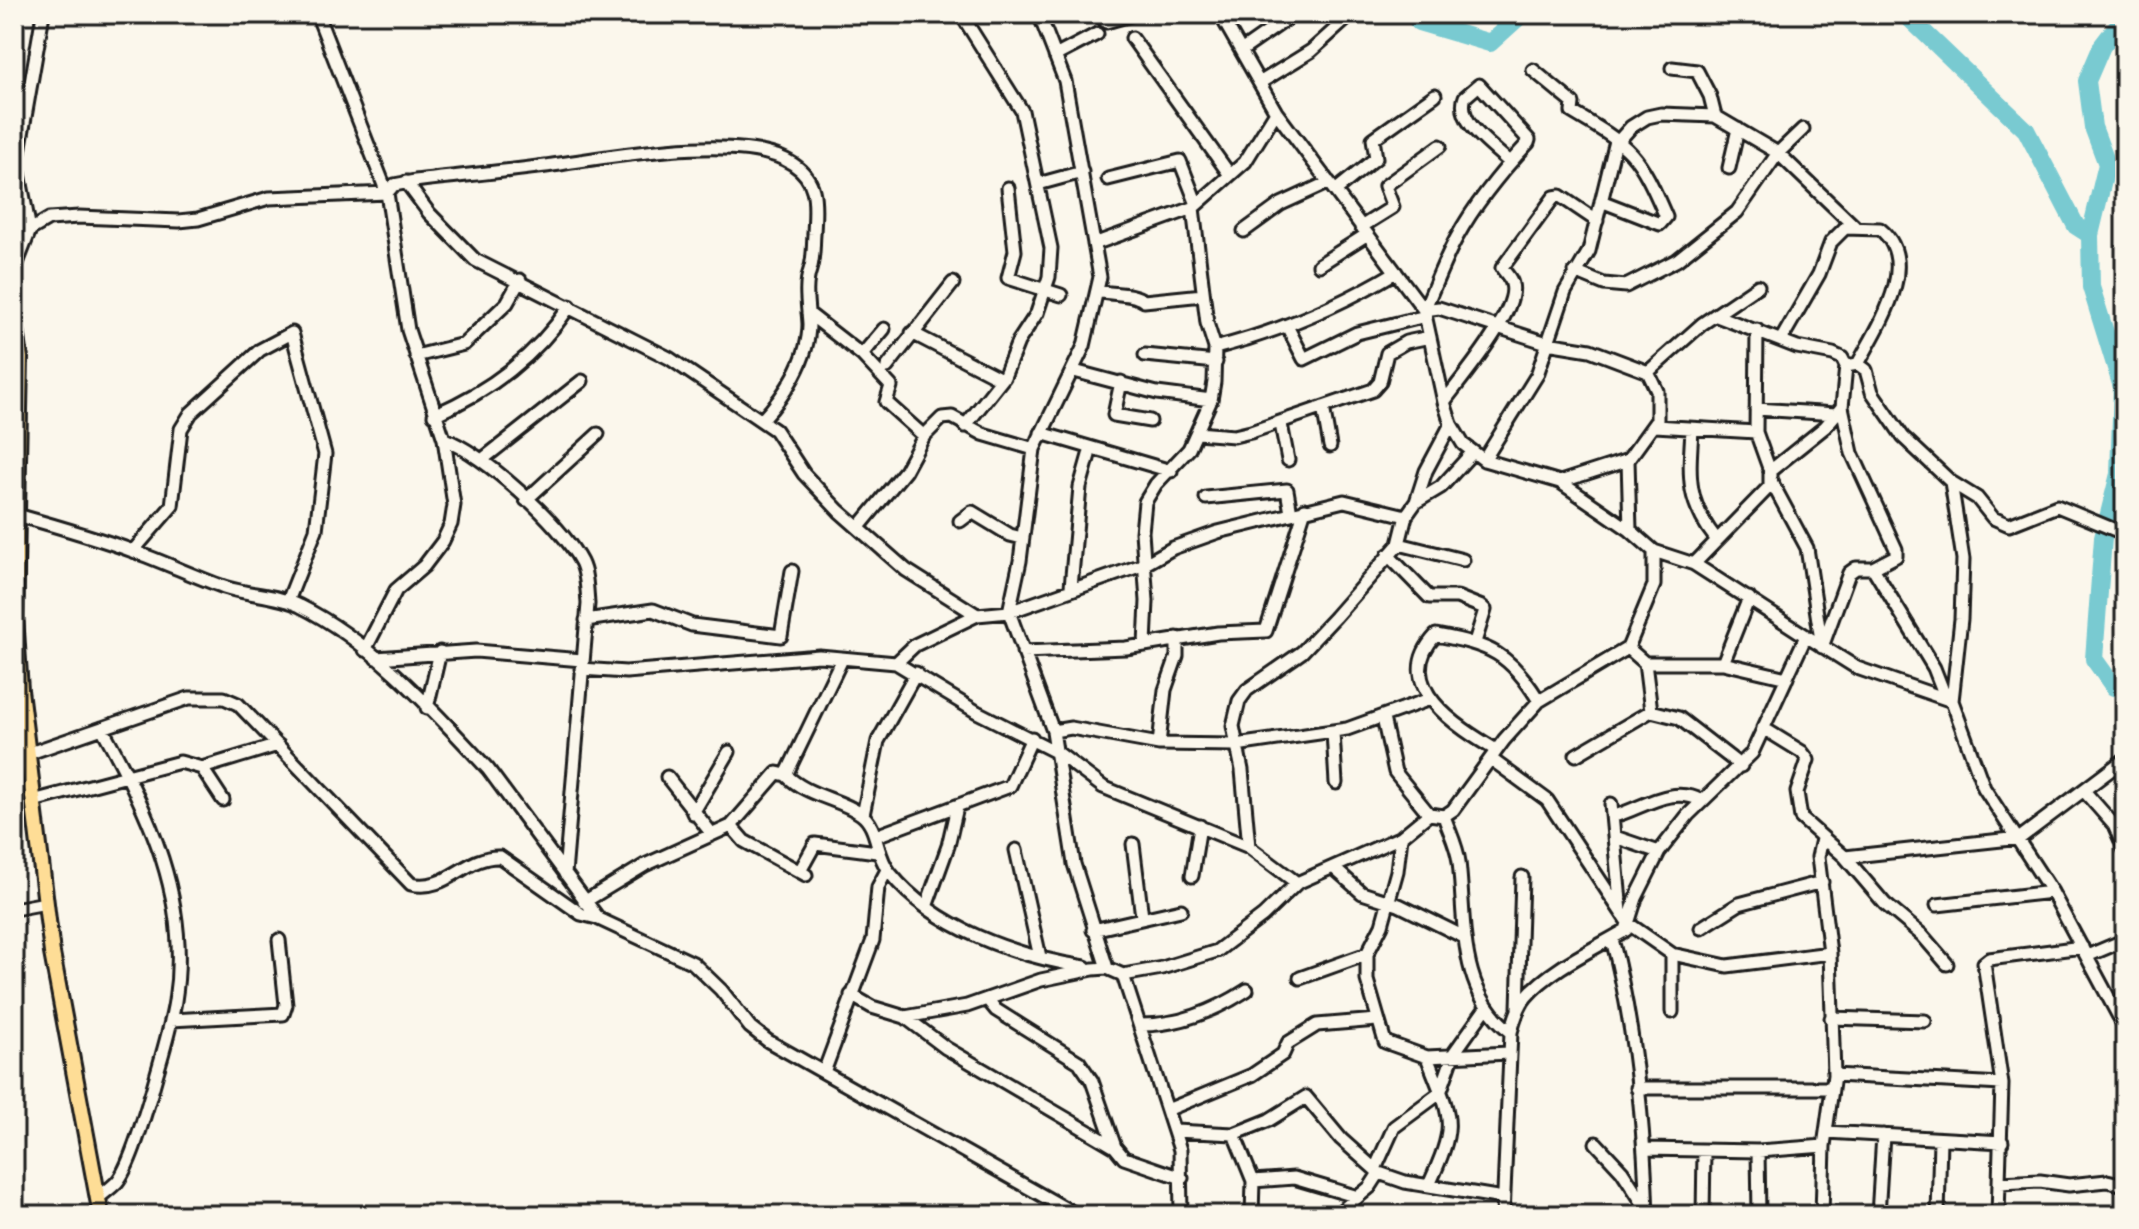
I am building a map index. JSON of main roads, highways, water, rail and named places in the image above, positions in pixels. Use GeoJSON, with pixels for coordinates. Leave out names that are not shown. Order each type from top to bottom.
{"type":"FeatureCollection","features":[{"type":"Feature","properties":{"kind":"main road"},"geometry":{"type":"LineString","coordinates":[[14,316],[20,421],[15,617],[23,760],[33,801],[60,1002],[101,1215]]}},
{"type":"Feature","properties":{"kind":"waterway"},"geometry":{"type":"LineString","coordinates":[[1413,14],[1419,22],[1490,43],[1522,14]]}},
{"type":"Feature","properties":{"kind":"waterway"},"geometry":{"type":"LineString","coordinates":[[1905,14],[2026,130],[2076,226],[2090,235]]}},
{"type":"Feature","properties":{"kind":"waterway"},"geometry":{"type":"LineString","coordinates":[[2125,16],[2102,46],[2087,81],[2093,127],[2107,164],[2090,235],[2091,287],[2122,387],[2119,474],[2103,538],[2094,659],[2114,687],[2125,685]]}}]}
